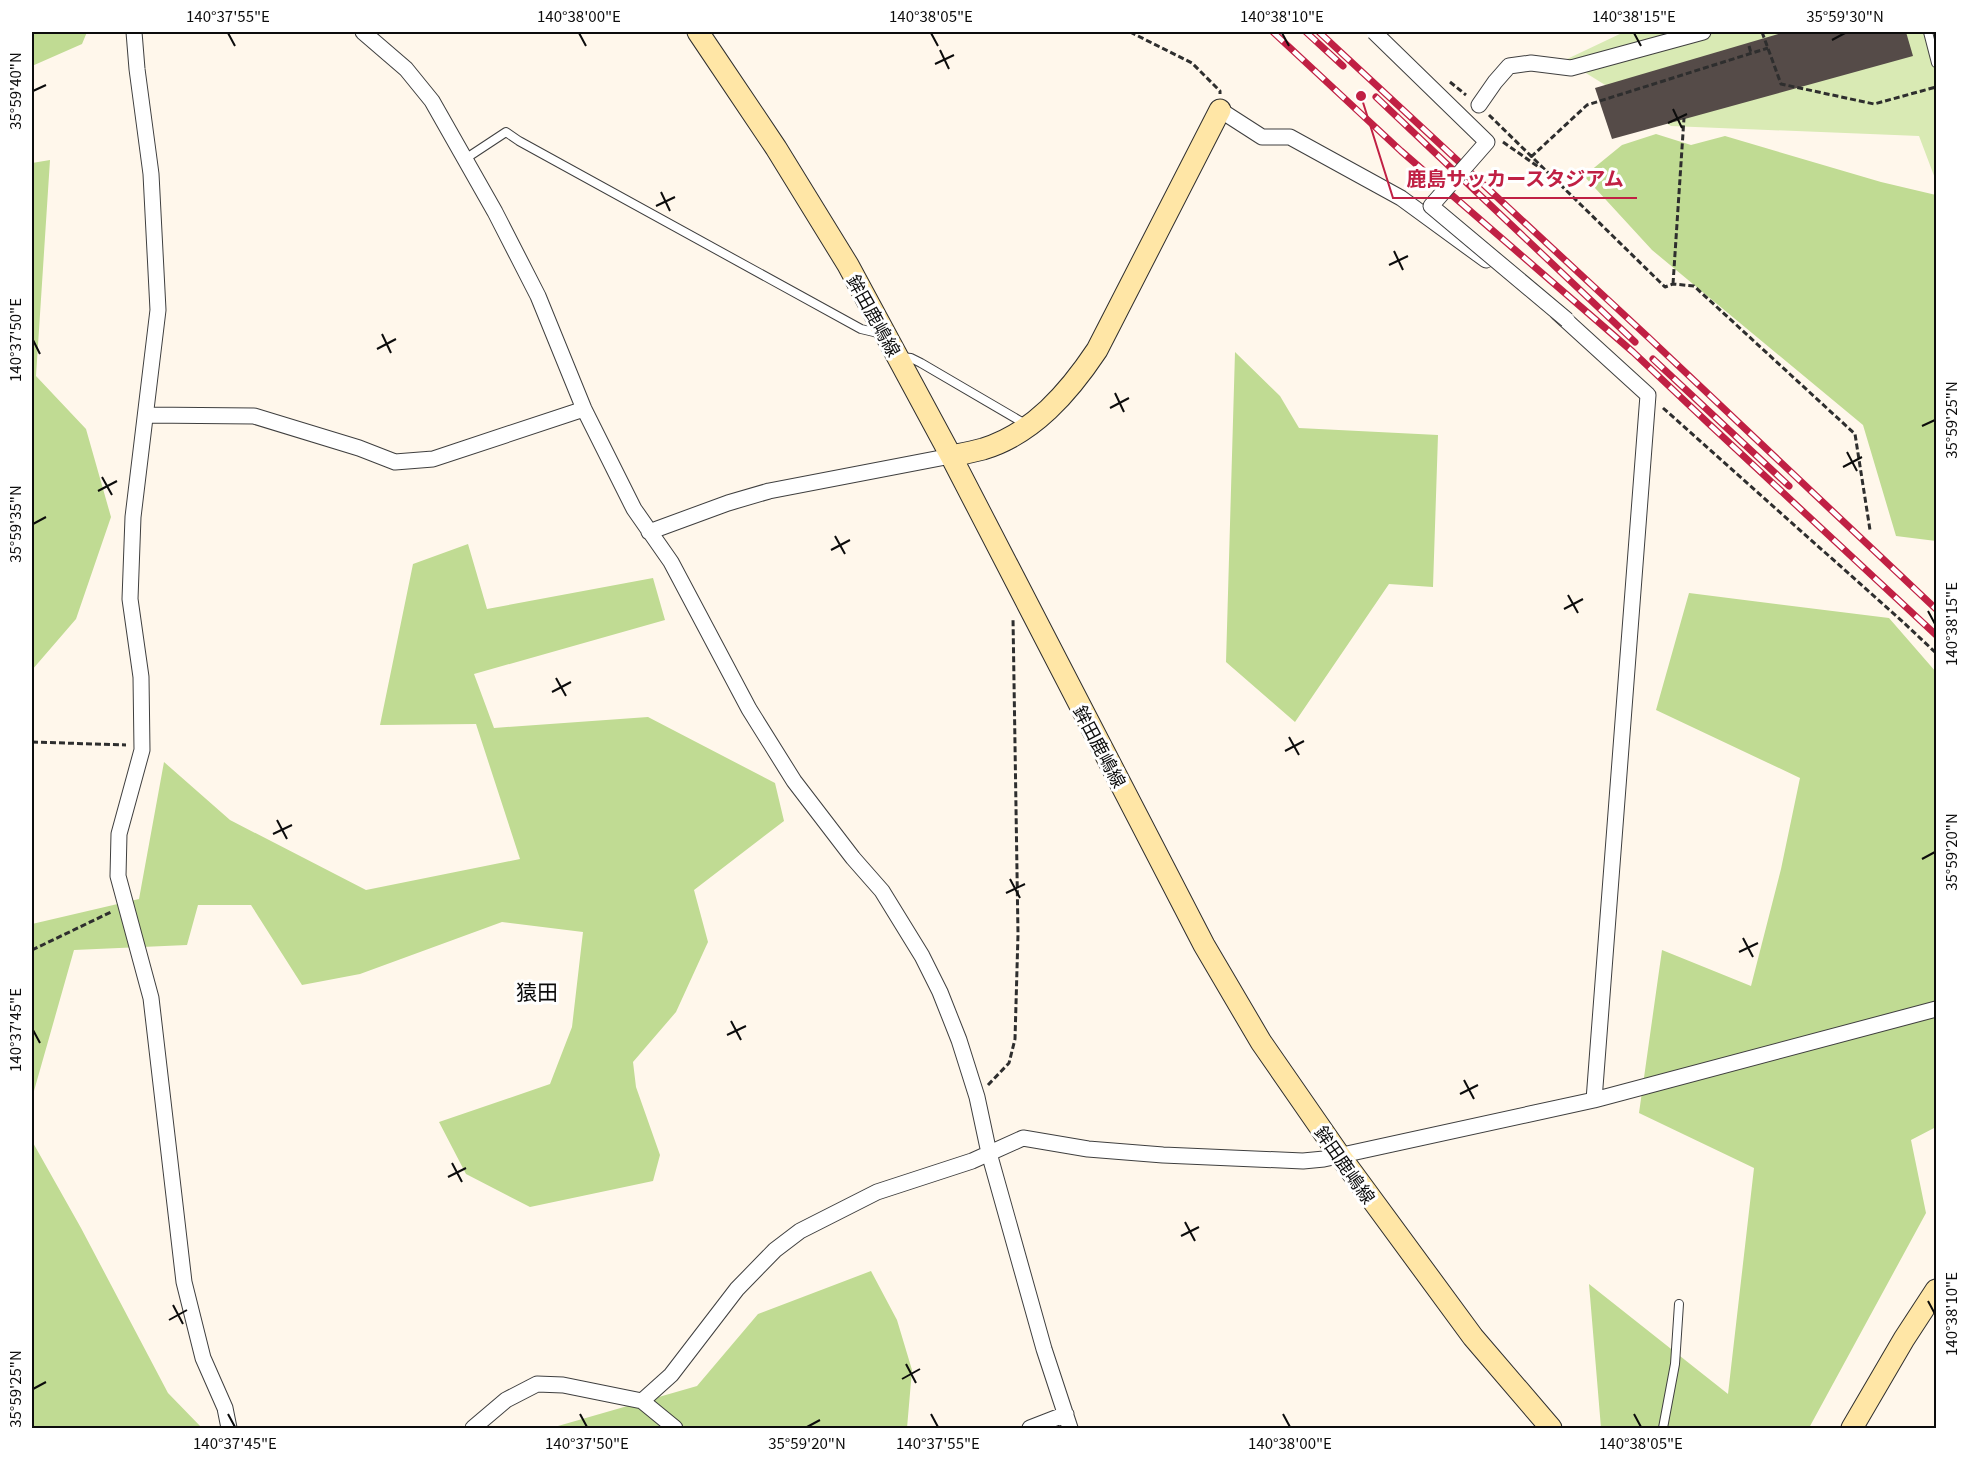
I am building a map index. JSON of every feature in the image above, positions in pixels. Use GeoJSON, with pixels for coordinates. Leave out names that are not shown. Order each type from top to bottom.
{"type":"FeatureCollection","features":[{"type":"Feature","properties":{"kind":"main road","name":"鉾田鹿嶋線"},"geometry":{"type":"LineString","coordinates":[[698,32],[788,167],[848,265],[951,456],[1204,945],[1261,1042],[1340,1156],[1473,1337],[1551,1428]]}},
{"type":"Feature","properties":{"kind":"main road"},"geometry":{"type":"LineString","coordinates":[[951,456],[997,444],[1029,426],[1074,383],[1097,350],[1220,110]]}},
{"type":"Feature","properties":{"kind":"main road"},"geometry":{"type":"LineString","coordinates":[[1851,1428],[1936,1290]]}},
{"type":"Feature","properties":{"kind":"street"},"geometry":{"type":"LineString","coordinates":[[134,32],[152,174],[158,310],[133,517],[130,599],[141,677],[142,750],[118,834],[118,876],[151,998],[184,1282],[203,1358],[225,1408],[229,1428]]}},
{"type":"Feature","properties":{"kind":"street"},"geometry":{"type":"LineString","coordinates":[[363,32],[406,69],[432,101],[495,212],[538,296],[584,408],[634,509],[671,562],[749,710],[794,781],[853,858],[882,891],[922,956],[940,992],[959,1040],[977,1098],[989,1153],[1044,1348],[1068,1421],[1030,1428]]}},
{"type":"Feature","properties":{"kind":"street"},"geometry":{"type":"LineString","coordinates":[[1374,32],[1486,142],[1431,206],[1567,320],[1648,395],[1594,1100]]}},
{"type":"Feature","properties":{"kind":"street"},"geometry":{"type":"LineString","coordinates":[[1479,105],[1509,66],[1531,63],[1571,68],[1703,32]]}},
{"type":"Feature","properties":{"kind":"street"},"geometry":{"type":"LineString","coordinates":[[1220,110],[1262,137],[1290,137],[1401,198],[1567,320]]}},
{"type":"Feature","properties":{"kind":"street"},"geometry":{"type":"LineString","coordinates":[[146,416],[254,416],[359,448],[395,462],[433,459],[584,408]]}},
{"type":"Feature","properties":{"kind":"street"},"geometry":{"type":"LineString","coordinates":[[650,532],[728,503],[769,491],[951,456]]}},
{"type":"Feature","properties":{"kind":"street"},"geometry":{"type":"LineString","coordinates":[[642,1401],[671,1375],[737,1289],[776,1250],[800,1231],[877,1192],[972,1161],[1023,1138],[1088,1149],[1164,1155],[1303,1161],[1340,1156],[1594,1100],[1936,1009]]}},
{"type":"Feature","properties":{"kind":"street"},"geometry":{"type":"LineString","coordinates":[[473,1428],[506,1400],[537,1384],[563,1385],[642,1401],[675,1428]]}},
{"type":"Feature","properties":{"kind":"lane"},"geometry":{"type":"LineString","coordinates":[[1928,32],[1936,63]]}},
{"type":"Feature","properties":{"kind":"lane"},"geometry":{"type":"LineString","coordinates":[[465,159],[506,132],[861,329],[886,335]]}},
{"type":"Feature","properties":{"kind":"lane"},"geometry":{"type":"LineString","coordinates":[[898,357],[911,358],[921,363],[1029,426]]}},
{"type":"Feature","properties":{"kind":"lane"},"geometry":{"type":"LineString","coordinates":[[1663,1428],[1675,1364],[1680,1304]]}},
{"type":"Feature","properties":{"kind":"path"},"geometry":{"type":"LineString","coordinates":[[1130,32],[1192,63],[1220,91],[1220,110]]}},
{"type":"Feature","properties":{"kind":"path"},"geometry":{"type":"LineString","coordinates":[[1762,32],[1781,84],[1874,104],[1936,87]]}},
{"type":"Feature","properties":{"kind":"path"},"geometry":{"type":"LineString","coordinates":[[1749,46],[1751,53]]}},
{"type":"Feature","properties":{"kind":"path"},"geometry":{"type":"LineString","coordinates":[[1531,157],[1587,105],[1768,48]]}},
{"type":"Feature","properties":{"kind":"path"},"geometry":{"type":"LineString","coordinates":[[1442,75],[1479,105],[1665,287],[1673,284],[1694,286],[1856,434],[1870,530]]}},
{"type":"Feature","properties":{"kind":"path"},"geometry":{"type":"LineString","coordinates":[[1673,284],[1684,118]]}},
{"type":"Feature","properties":{"kind":"path"},"geometry":{"type":"LineString","coordinates":[[1486,142],[1495,137],[1547,173]]}},
{"type":"Feature","properties":{"kind":"path"},"geometry":{"type":"LineString","coordinates":[[1648,395],[1936,653]]}},
{"type":"Feature","properties":{"kind":"path"},"geometry":{"type":"LineString","coordinates":[[977,1098],[1009,1063],[1015,1039],[1018,934],[1012,619],[1023,597]]}},
{"type":"Feature","properties":{"kind":"path"},"geometry":{"type":"LineString","coordinates":[[32,742],[131,745],[142,750]]}},
{"type":"Feature","properties":{"kind":"path"},"geometry":{"type":"LineString","coordinates":[[32,950],[116,909],[127,907]]}},
{"type":"Feature","properties":{"kind":"green space"},"geometry":{"type":"Polygon","coordinates":[[[32,32],[87,32],[82,44],[32,66],[32,32]]]}},
{"type":"Feature","properties":{"kind":"green space"},"geometry":{"type":"Polygon","coordinates":[[[1624,32],[1936,32],[1936,181],[1919,136],[1671,126],[1565,60],[1624,32]]]}},
{"type":"Feature","properties":{"kind":"green space"},"geometry":{"type":"Polygon","coordinates":[[[1656,134],[1691,145],[1725,136],[1881,182],[1936,195],[1936,541],[1896,536],[1863,425],[1652,250],[1584,176],[1622,145],[1656,134]]]}},
{"type":"Feature","properties":{"kind":"green space"},"geometry":{"type":"Polygon","coordinates":[[[50,160],[36,376],[86,429],[111,517],[76,619],[32,670],[32,163],[50,160]]]}},
{"type":"Feature","properties":{"kind":"green space"},"geometry":{"type":"Polygon","coordinates":[[[1235,352],[1280,396],[1299,428],[1438,435],[1433,587],[1389,584],[1295,722],[1226,662],[1235,352]]]}},
{"type":"Feature","properties":{"kind":"green space"},"geometry":{"type":"Polygon","coordinates":[[[468,544],[487,609],[653,578],[665,620],[474,674],[494,728],[648,717],[775,783],[784,821],[694,890],[708,942],[676,1012],[633,1062],[636,1087],[660,1155],[653,1181],[530,1207],[466,1174],[439,1122],[550,1084],[572,1027],[583,932],[502,922],[360,974],[302,985],[251,905],[198,905],[187,945],[74,950],[32,1098],[32,924],[139,899],[164,762],[230,820],[366,890],[520,859],[476,724],[380,725],[413,564],[468,544]]]}},
{"type":"Feature","properties":{"kind":"green space"},"geometry":{"type":"Polygon","coordinates":[[[1689,593],[1889,618],[1936,672],[1936,1127],[1911,1140],[1926,1213],[1809,1428],[1601,1428],[1589,1284],[1728,1394],[1754,1168],[1639,1113],[1662,950],[1751,986],[1781,869],[1800,778],[1656,710],[1689,593]]]}},
{"type":"Feature","properties":{"kind":"green space"},"geometry":{"type":"Polygon","coordinates":[[[32,1141],[81,1228],[168,1393],[202,1428],[32,1428],[32,1141]]]}},
{"type":"Feature","properties":{"kind":"green space"},"geometry":{"type":"Polygon","coordinates":[[[871,1271],[897,1320],[912,1370],[907,1428],[551,1428],[697,1386],[758,1314],[871,1271]]]}},
{"type":"Feature","properties":{"kind":"building"},"geometry":{"type":"Polygon","coordinates":[[[1785,32],[1906,32],[1913,56],[1612,139],[1595,88],[1785,32]]]}},
{"type":"Feature","properties":{"kind":"railway"},"geometry":{"type":"LineString","coordinates":[[1273,32],[1401,151],[1633,352],[1936,635]]}},
{"type":"Feature","properties":{"kind":"railway"},"geometry":{"type":"LineString","coordinates":[[1306,32],[1343,66]]}},
{"type":"Feature","properties":{"kind":"railway"},"geometry":{"type":"LineString","coordinates":[[1319,32],[1648,337],[1936,609]]}},
{"type":"Feature","properties":{"kind":"railway"},"geometry":{"type":"LineString","coordinates":[[1376,97],[1635,342]]}},
{"type":"Feature","properties":{"kind":"railway"},"geometry":{"type":"LineString","coordinates":[[1653,359],[1789,486]]}},
{"type":"Feature","properties":{"kind":"place","name":"鹿島サッカースタジアム"},"geometry":{"type":"Point","coordinates":[1361,96]}},
{"type":"Feature","properties":{"kind":"district","name":"猿田"},"geometry":{"type":"Point","coordinates":[537,991]}}]}
